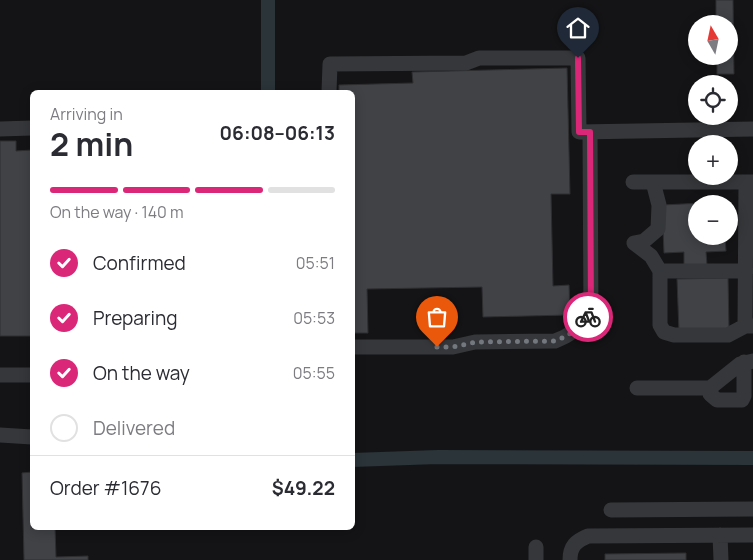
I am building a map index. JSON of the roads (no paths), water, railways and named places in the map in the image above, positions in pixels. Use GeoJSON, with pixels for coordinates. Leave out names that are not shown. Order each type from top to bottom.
{"type":"FeatureCollection","features":[{"type":"Feature","properties":{"kind":"street"},"geometry":{"type":"LineString","coordinates":[[329,90],[330,64],[466,63],[479,58],[578,58],[579,132],[753,129]]}},
{"type":"Feature","properties":{"kind":"street"},"geometry":{"type":"LineString","coordinates":[[0,128],[30,128]]}},
{"type":"Feature","properties":{"kind":"street"},"geometry":{"type":"LineString","coordinates":[[355,347],[453,347],[476,342],[555,341],[577,329],[582,317],[591,317],[590,132]]}},
{"type":"Feature","properties":{"kind":"street"},"geometry":{"type":"LineString","coordinates":[[633,182],[653,182],[750,182],[746,271],[749,326],[728,335],[674,335],[664,332],[660,325],[660,271],[651,256],[634,243],[644,241],[658,229],[659,205],[653,182]]}},
{"type":"Feature","properties":{"kind":"street"},"geometry":{"type":"LineString","coordinates":[[660,271],[746,271]]}},
{"type":"Feature","properties":{"kind":"street"},"geometry":{"type":"LineString","coordinates":[[637,388],[710,388],[740,364],[749,362],[742,400],[717,400],[710,394],[710,388]]}},
{"type":"Feature","properties":{"kind":"street"},"geometry":{"type":"LineString","coordinates":[[0,375],[30,375]]}},
{"type":"Feature","properties":{"kind":"street"},"geometry":{"type":"LineString","coordinates":[[0,435],[30,437]]}},
{"type":"Feature","properties":{"kind":"street"},"geometry":{"type":"LineString","coordinates":[[611,510],[753,509]]}},
{"type":"Feature","properties":{"kind":"street"},"geometry":{"type":"LineString","coordinates":[[720,535],[721,560]]}},
{"type":"Feature","properties":{"kind":"street"},"geometry":{"type":"LineString","coordinates":[[570,560],[570,552],[576,541],[588,536],[753,535]]}},
{"type":"Feature","properties":{"kind":"waterway"},"geometry":{"type":"LineString","coordinates":[[268,0],[268,90]]}},
{"type":"Feature","properties":{"kind":"waterway"},"geometry":{"type":"LineString","coordinates":[[355,460],[438,457],[753,458]]}}]}
